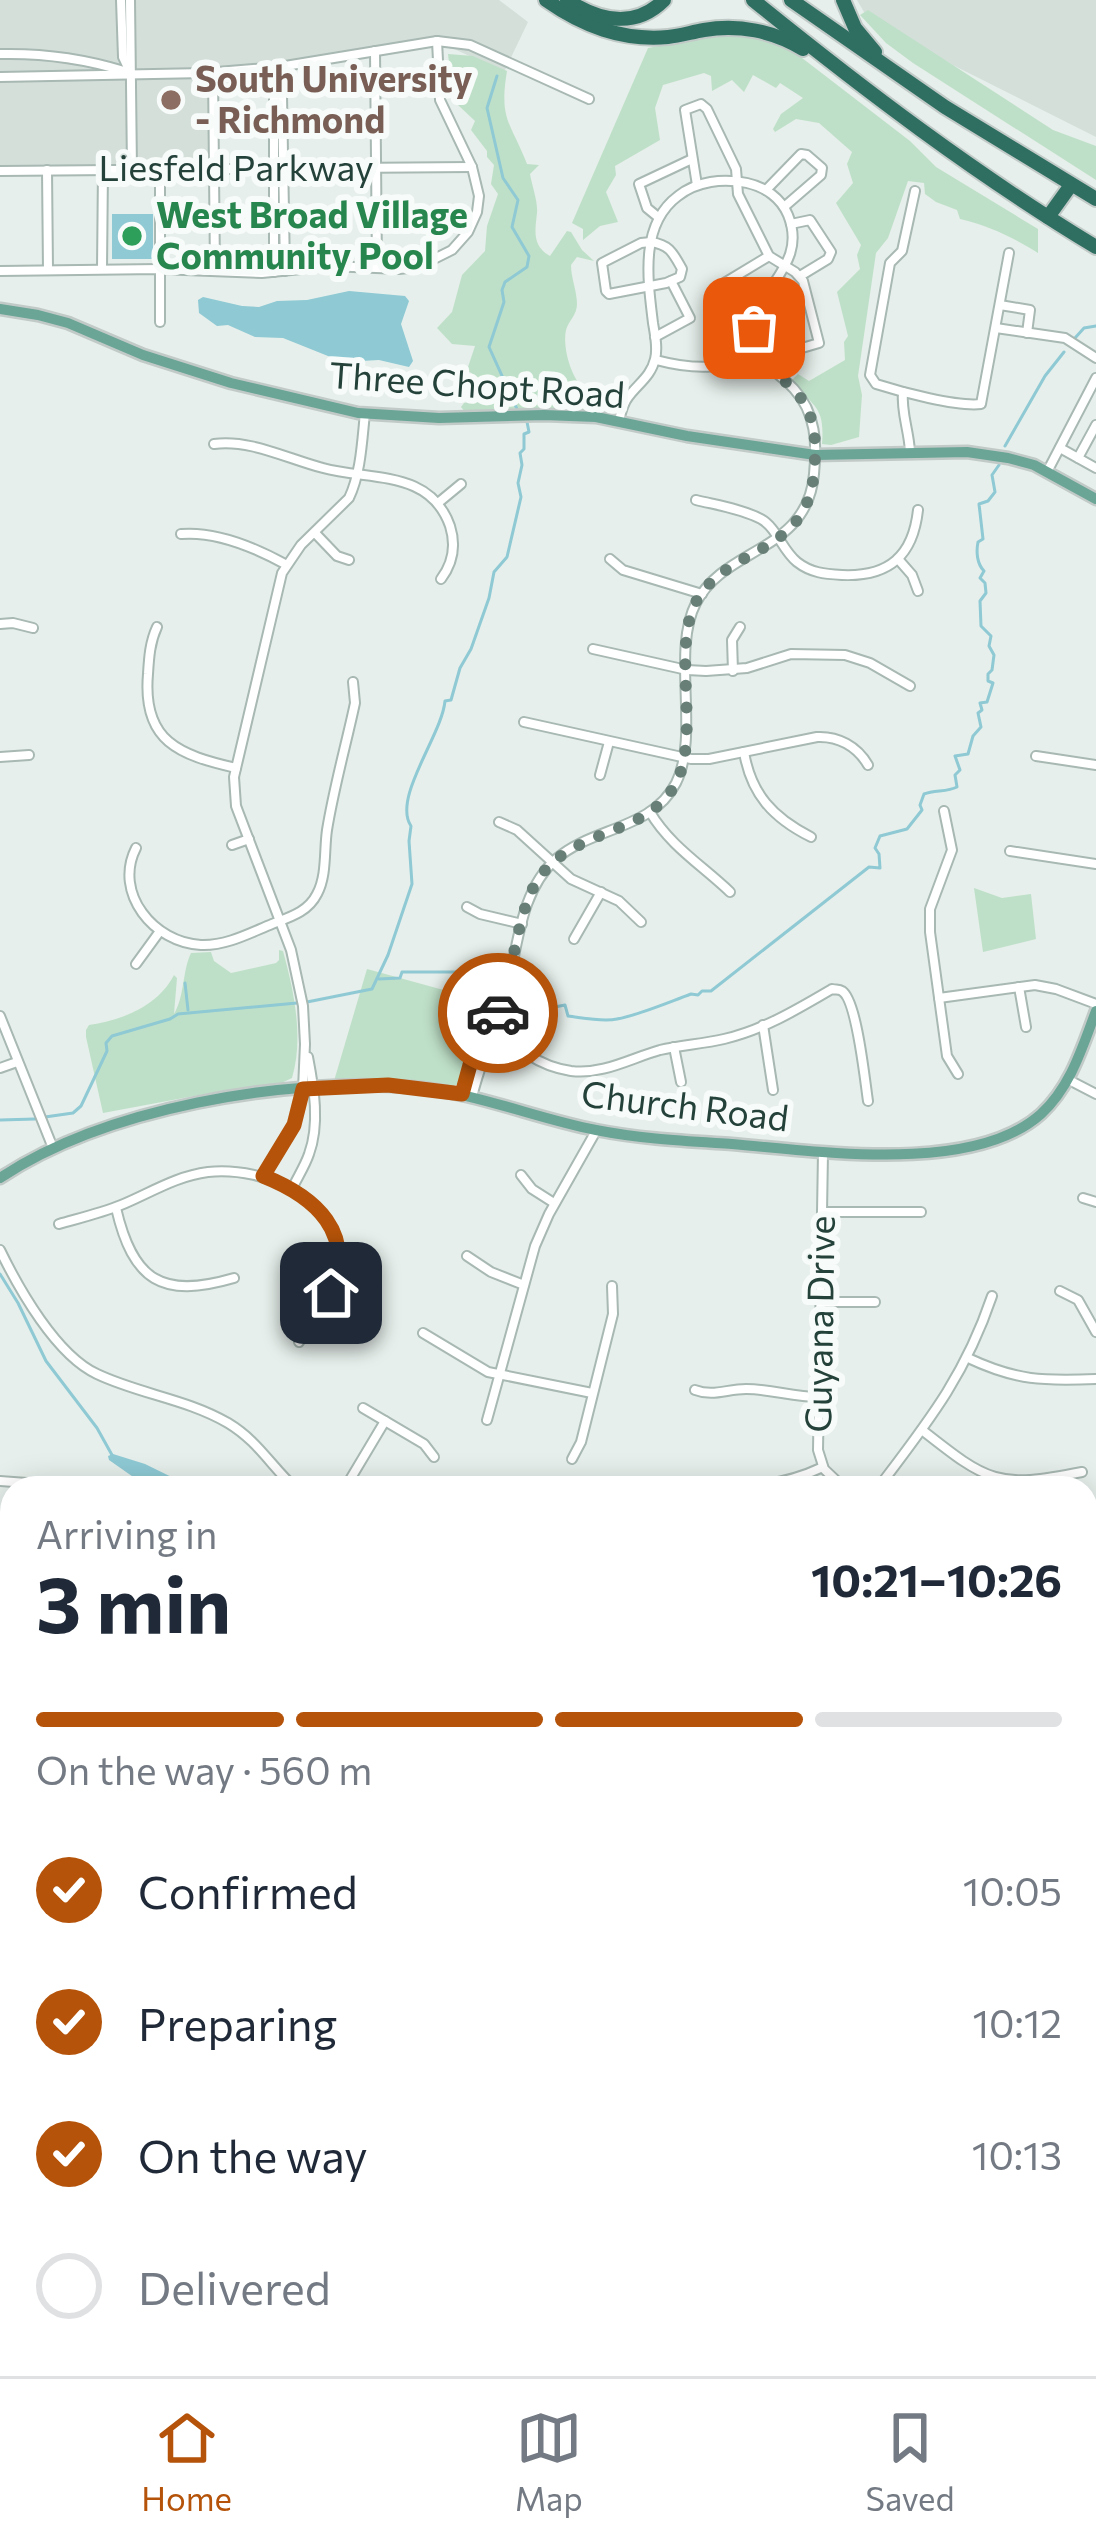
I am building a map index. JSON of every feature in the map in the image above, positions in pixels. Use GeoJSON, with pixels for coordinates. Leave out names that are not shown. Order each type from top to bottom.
{"type":"FeatureCollection","features":[{"type":"Feature","properties":{"kind":"highway"},"geometry":{"type":"LineString","coordinates":[[530,0],[563,22],[607,39],[644,42],[728,28],[772,34],[875,96]]}},
{"type":"Feature","properties":{"kind":"highway"},"geometry":{"type":"LineString","coordinates":[[546,0],[604,31],[635,38],[673,38]]}},
{"type":"Feature","properties":{"kind":"highway"},"geometry":{"type":"LineString","coordinates":[[567,0],[593,14],[626,20],[648,14],[664,0]]}},
{"type":"Feature","properties":{"kind":"highway"},"geometry":{"type":"LineString","coordinates":[[753,0],[875,96],[1096,247]]}},
{"type":"Feature","properties":{"kind":"highway"},"geometry":{"type":"LineString","coordinates":[[791,0],[945,107],[1096,200]]}},
{"type":"Feature","properties":{"kind":"highway"},"geometry":{"type":"LineString","coordinates":[[843,0],[867,44],[945,107]]}},
{"type":"Feature","properties":{"kind":"highway"},"geometry":{"type":"LineString","coordinates":[[1048,217],[1071,185]]}},
{"type":"Feature","properties":{"kind":"main road","name":"Three Chopt Road"},"geometry":{"type":"LineString","coordinates":[[0,309],[68,323],[143,355],[231,383],[364,413],[440,418],[568,415],[815,455],[985,454],[1021,461],[1096,499]]}},
{"type":"Feature","properties":{"kind":"main road","name":"Church Road"},"geometry":{"type":"LineString","coordinates":[[0,1178],[53,1148],[170,1109],[236,1096],[388,1085],[467,1095],[639,1137],[901,1155],[940,1151],[986,1142],[1030,1122],[1050,1105],[1069,1080],[1096,1008]]}},
{"type":"Feature","properties":{"kind":"street"},"geometry":{"type":"LineString","coordinates":[[121,0],[123,57],[131,73]]}},
{"type":"Feature","properties":{"kind":"street"},"geometry":{"type":"LineString","coordinates":[[130,0],[132,169]]}},
{"type":"Feature","properties":{"kind":"street"},"geometry":{"type":"LineString","coordinates":[[0,77],[279,67],[437,40],[470,45],[589,99]]}},
{"type":"Feature","properties":{"kind":"street"},"geometry":{"type":"LineString","coordinates":[[0,272],[418,267],[452,250],[468,232],[479,196],[472,166],[440,100],[437,40]]}},
{"type":"Feature","properties":{"kind":"street"},"geometry":{"type":"LineString","coordinates":[[375,51],[377,267]]}},
{"type":"Feature","properties":{"kind":"street"},"geometry":{"type":"LineString","coordinates":[[0,54],[44,53],[131,73]]}},
{"type":"Feature","properties":{"kind":"street"},"geometry":{"type":"LineString","coordinates":[[279,67],[274,80],[279,271]]}},
{"type":"Feature","properties":{"kind":"street"},"geometry":{"type":"LineString","coordinates":[[213,72],[214,271]]}},
{"type":"Feature","properties":{"kind":"street"},"geometry":{"type":"LineString","coordinates":[[697,185],[685,110],[701,104],[736,169],[738,194],[769,256],[800,276],[819,343],[802,348],[768,295]]}},
{"type":"Feature","properties":{"kind":"street"},"geometry":{"type":"LineString","coordinates":[[766,190],[801,154],[822,168],[821,175],[784,207]]}},
{"type":"Feature","properties":{"kind":"street"},"geometry":{"type":"LineString","coordinates":[[658,218],[647,208],[639,184],[692,159]]}},
{"type":"Feature","properties":{"kind":"street","name":"Liesfeld Parkway"},"geometry":{"type":"LineString","coordinates":[[0,170],[472,166]]}},
{"type":"Feature","properties":{"kind":"street"},"geometry":{"type":"LineString","coordinates":[[102,269],[103,169]]}},
{"type":"Feature","properties":{"kind":"street"},"geometry":{"type":"LineString","coordinates":[[160,169],[160,322]]}},
{"type":"Feature","properties":{"kind":"street"},"geometry":{"type":"LineString","coordinates":[[47,170],[48,270]]}},
{"type":"Feature","properties":{"kind":"street"},"geometry":{"type":"LineString","coordinates":[[467,1095],[473,1054],[503,1000],[532,891],[552,862],[576,845],[650,812],[676,783],[682,758],[688,626],[702,594],[718,577],[778,539],[807,505],[816,434],[807,408],[763,363],[754,338],[755,318],[793,247],[784,207],[766,190],[738,182],[697,185],[670,202],[658,218],[651,242],[650,286],[655,360],[625,402],[619,421]]}},
{"type":"Feature","properties":{"kind":"street"},"geometry":{"type":"LineString","coordinates":[[915,191],[902,251],[890,262],[872,380],[903,392],[979,406],[1009,254]]}},
{"type":"Feature","properties":{"kind":"street"},"geometry":{"type":"LineString","coordinates":[[790,224],[811,220],[831,252],[828,259],[800,276]]}},
{"type":"Feature","properties":{"kind":"street"},"geometry":{"type":"LineString","coordinates":[[651,242],[668,246],[682,268],[680,277],[609,294],[604,261],[651,242]]}},
{"type":"Feature","properties":{"kind":"street"},"geometry":{"type":"LineString","coordinates":[[755,318],[737,312],[724,291],[726,282],[769,256]]}},
{"type":"Feature","properties":{"kind":"street"},"geometry":{"type":"LineString","coordinates":[[655,337],[690,318],[671,281]]}},
{"type":"Feature","properties":{"kind":"street"},"geometry":{"type":"LineString","coordinates":[[1000,305],[1030,310],[1027,333]]}},
{"type":"Feature","properties":{"kind":"street"},"geometry":{"type":"LineString","coordinates":[[996,328],[1065,338],[1096,358]]}},
{"type":"Feature","properties":{"kind":"street"},"geometry":{"type":"LineString","coordinates":[[655,360],[703,369],[759,354]]}},
{"type":"Feature","properties":{"kind":"street"},"geometry":{"type":"LineString","coordinates":[[1047,472],[1096,378]]}},
{"type":"Feature","properties":{"kind":"street"},"geometry":{"type":"LineString","coordinates":[[903,392],[901,411],[910,452]]}},
{"type":"Feature","properties":{"kind":"street"},"geometry":{"type":"LineString","coordinates":[[292,1189],[309,1154],[314,1121],[298,976],[236,806],[236,768],[277,586],[285,564],[349,498],[364,413]]}},
{"type":"Feature","properties":{"kind":"street"},"geometry":{"type":"LineString","coordinates":[[1078,458],[1096,425]]}},
{"type":"Feature","properties":{"kind":"street"},"geometry":{"type":"LineString","coordinates":[[214,444],[235,443],[322,468],[421,488],[438,503],[449,524],[451,563],[441,579]]}},
{"type":"Feature","properties":{"kind":"street"},"geometry":{"type":"LineString","coordinates":[[1060,448],[1096,468]]}},
{"type":"Feature","properties":{"kind":"street"},"geometry":{"type":"LineString","coordinates":[[438,503],[461,484]]}},
{"type":"Feature","properties":{"kind":"street"},"geometry":{"type":"LineString","coordinates":[[696,500],[757,517],[795,560],[821,573],[882,570],[898,559],[913,537],[918,510]]}},
{"type":"Feature","properties":{"kind":"street"},"geometry":{"type":"LineString","coordinates":[[315,532],[337,556],[349,560]]}},
{"type":"Feature","properties":{"kind":"street"},"geometry":{"type":"LineString","coordinates":[[181,534],[204,533],[285,564]]}},
{"type":"Feature","properties":{"kind":"street"},"geometry":{"type":"LineString","coordinates":[[898,559],[913,575],[918,591]]}},
{"type":"Feature","properties":{"kind":"street"},"geometry":{"type":"LineString","coordinates":[[610,560],[623,570],[702,594]]}},
{"type":"Feature","properties":{"kind":"street"},"geometry":{"type":"LineString","coordinates":[[0,624],[33,628]]}},
{"type":"Feature","properties":{"kind":"street"},"geometry":{"type":"LineString","coordinates":[[158,627],[150,643],[147,684],[153,722],[186,755],[236,768]]}},
{"type":"Feature","properties":{"kind":"street"},"geometry":{"type":"LineString","coordinates":[[733,670],[732,640],[740,627]]}},
{"type":"Feature","properties":{"kind":"street"},"geometry":{"type":"LineString","coordinates":[[593,649],[686,670],[733,670],[790,654],[834,654],[864,660],[910,686]]}},
{"type":"Feature","properties":{"kind":"street"},"geometry":{"type":"LineString","coordinates":[[136,848],[128,868],[130,888],[143,915],[160,931],[186,943],[213,944],[304,910],[320,886],[326,833],[355,703],[353,682]]}},
{"type":"Feature","properties":{"kind":"street"},"geometry":{"type":"LineString","coordinates":[[524,722],[682,758],[709,759],[825,737],[860,752],[868,765]]}},
{"type":"Feature","properties":{"kind":"street"},"geometry":{"type":"LineString","coordinates":[[600,775],[609,742]]}},
{"type":"Feature","properties":{"kind":"street"},"geometry":{"type":"LineString","coordinates":[[744,752],[762,801],[781,820],[811,837]]}},
{"type":"Feature","properties":{"kind":"street"},"geometry":{"type":"LineString","coordinates":[[0,757],[29,755]]}},
{"type":"Feature","properties":{"kind":"street"},"geometry":{"type":"LineString","coordinates":[[1036,756],[1096,765]]}},
{"type":"Feature","properties":{"kind":"street"},"geometry":{"type":"LineString","coordinates":[[944,811],[952,850],[930,909],[930,938],[947,1056],[958,1074]]}},
{"type":"Feature","properties":{"kind":"street"},"geometry":{"type":"LineString","coordinates":[[650,812],[668,839],[730,892]]}},
{"type":"Feature","properties":{"kind":"street"},"geometry":{"type":"LineString","coordinates":[[499,822],[517,830],[572,879],[619,901],[641,922]]}},
{"type":"Feature","properties":{"kind":"street"},"geometry":{"type":"LineString","coordinates":[[232,845],[249,839]]}},
{"type":"Feature","properties":{"kind":"street"},"geometry":{"type":"LineString","coordinates":[[1010,851],[1096,865]]}},
{"type":"Feature","properties":{"kind":"street"},"geometry":{"type":"LineString","coordinates":[[574,939],[601,892]]}},
{"type":"Feature","properties":{"kind":"street"},"geometry":{"type":"LineString","coordinates":[[467,908],[523,924]]}},
{"type":"Feature","properties":{"kind":"street"},"geometry":{"type":"LineString","coordinates":[[136,964],[160,931]]}},
{"type":"Feature","properties":{"kind":"street"},"geometry":{"type":"LineString","coordinates":[[939,998],[1035,985],[1056,989],[1096,1008]]}},
{"type":"Feature","properties":{"kind":"street"},"geometry":{"type":"LineString","coordinates":[[1019,986],[1026,1027]]}},
{"type":"Feature","properties":{"kind":"street"},"geometry":{"type":"LineString","coordinates":[[494,1023],[532,1059],[565,1070],[599,1070],[721,1040],[806,1006],[832,989],[842,991],[855,1018],[868,1101]]}},
{"type":"Feature","properties":{"kind":"street"},"geometry":{"type":"LineString","coordinates":[[0,1016],[53,1148]]}},
{"type":"Feature","properties":{"kind":"street"},"geometry":{"type":"LineString","coordinates":[[763,1025],[773,1090]]}},
{"type":"Feature","properties":{"kind":"street"},"geometry":{"type":"LineString","coordinates":[[674,1048],[681,1082]]}},
{"type":"Feature","properties":{"kind":"street"},"geometry":{"type":"LineString","coordinates":[[0,1068],[17,1062]]}},
{"type":"Feature","properties":{"kind":"street"},"geometry":{"type":"LineString","coordinates":[[1069,1080],[1096,1094]]}},
{"type":"Feature","properties":{"kind":"street"},"geometry":{"type":"LineString","coordinates":[[263,1176],[309,1089]]}},
{"type":"Feature","properties":{"kind":"street"},"geometry":{"type":"LineString","coordinates":[[487,1420],[535,1246],[596,1130]]}},
{"type":"Feature","properties":{"kind":"street","name":"Guyana Drive"},"geometry":{"type":"LineString","coordinates":[[823,1151],[818,1450],[823,1467],[832,1476]]}},
{"type":"Feature","properties":{"kind":"street"},"geometry":{"type":"LineString","coordinates":[[59,1224],[117,1207],[190,1176],[225,1172],[263,1176],[292,1189],[323,1214],[339,1253],[331,1293],[298,1342]]}},
{"type":"Feature","properties":{"kind":"street"},"geometry":{"type":"LineString","coordinates":[[521,1175],[532,1190],[554,1203]]}},
{"type":"Feature","properties":{"kind":"street"},"geometry":{"type":"LineString","coordinates":[[1083,1198],[1096,1202]]}},
{"type":"Feature","properties":{"kind":"street"},"geometry":{"type":"LineString","coordinates":[[117,1207],[127,1246],[156,1280],[187,1288],[234,1278]]}},
{"type":"Feature","properties":{"kind":"street"},"geometry":{"type":"LineString","coordinates":[[822,1212],[920,1212]]}},
{"type":"Feature","properties":{"kind":"street"},"geometry":{"type":"LineString","coordinates":[[0,1250],[28,1300],[83,1366],[232,1425],[264,1452],[281,1476]]}},
{"type":"Feature","properties":{"kind":"street"},"geometry":{"type":"LineString","coordinates":[[467,1256],[524,1286]]}},
{"type":"Feature","properties":{"kind":"street"},"geometry":{"type":"LineString","coordinates":[[572,1459],[581,1442],[613,1314],[612,1286]]}},
{"type":"Feature","properties":{"kind":"street"},"geometry":{"type":"LineString","coordinates":[[1060,1291],[1078,1300],[1096,1332]]}},
{"type":"Feature","properties":{"kind":"street"},"geometry":{"type":"LineString","coordinates":[[887,1476],[946,1396],[968,1358],[992,1296]]}},
{"type":"Feature","properties":{"kind":"street"},"geometry":{"type":"LineString","coordinates":[[820,1302],[875,1302]]}},
{"type":"Feature","properties":{"kind":"street"},"geometry":{"type":"LineString","coordinates":[[423,1333],[481,1370],[592,1393]]}},
{"type":"Feature","properties":{"kind":"street"},"geometry":{"type":"LineString","coordinates":[[968,1358],[1031,1380],[1096,1379]]}},
{"type":"Feature","properties":{"kind":"street"},"geometry":{"type":"LineString","coordinates":[[695,1390],[707,1395],[752,1389],[818,1397]]}},
{"type":"Feature","properties":{"kind":"street"},"geometry":{"type":"LineString","coordinates":[[363,1408],[424,1444],[434,1457]]}},
{"type":"Feature","properties":{"kind":"street"},"geometry":{"type":"LineString","coordinates":[[352,1476],[385,1421]]}},
{"type":"Feature","properties":{"kind":"street"},"geometry":{"type":"LineString","coordinates":[[922,1430],[969,1466],[991,1476]]}},
{"type":"Feature","properties":{"kind":"street"},"geometry":{"type":"LineString","coordinates":[[801,1476],[823,1467]]}},
{"type":"Feature","properties":{"kind":"street"},"geometry":{"type":"LineString","coordinates":[[1059,1476],[1082,1472]]}},
{"type":"Feature","properties":{"kind":"shaded area"},"geometry":{"type":"Polygon","coordinates":[[[0,0],[499,0],[528,22],[504,72],[437,41],[313,62],[214,72],[215,168],[0,171],[0,0]]]}},
{"type":"Feature","properties":{"kind":"shaded area"},"geometry":{"type":"Polygon","coordinates":[[[857,0],[1096,0],[1096,137],[871,24],[857,0]]]}},
{"type":"Feature","properties":{"kind":"green space"},"geometry":{"type":"Polygon","coordinates":[[[868,10],[1053,130],[1096,146],[1096,180],[886,43],[860,15],[868,10]]]}},
{"type":"Feature","properties":{"kind":"green space"},"geometry":{"type":"Polygon","coordinates":[[[717,35],[756,38],[793,51],[910,141],[936,167],[1038,229],[1038,253],[960,219],[957,210],[925,194],[924,183],[908,181],[888,238],[876,253],[858,376],[862,395],[859,437],[822,444],[820,414],[792,380],[798,374],[809,381],[845,360],[848,336],[837,292],[860,269],[861,245],[836,203],[853,183],[847,164],[852,152],[819,123],[796,119],[773,129],[781,114],[803,98],[780,83],[776,88],[753,75],[744,92],[732,80],[712,91],[711,76],[704,73],[663,85],[655,108],[660,140],[615,166],[616,175],[606,192],[618,222],[600,226],[583,240],[583,229],[572,223],[648,48],[717,35]]]}},
{"type":"Feature","properties":{"kind":"green space"},"geometry":{"type":"Polygon","coordinates":[[[448,54],[473,56],[507,71],[508,120],[527,164],[539,165],[530,174],[537,204],[537,243],[550,256],[567,231],[571,232],[594,261],[577,257],[571,265],[577,304],[566,330],[570,364],[577,381],[590,394],[607,395],[619,386],[623,398],[615,411],[467,414],[461,407],[485,395],[481,380],[467,370],[475,346],[452,344],[437,328],[452,312],[462,275],[485,251],[487,226],[498,194],[491,184],[494,165],[471,130],[475,121],[458,105],[461,92],[451,80],[448,54]]]}},
{"type":"Feature","properties":{"kind":"green space"},"geometry":{"type":"Polygon","coordinates":[[[974,888],[1002,898],[1031,894],[1036,939],[983,952],[974,888]]]}},
{"type":"Feature","properties":{"kind":"green space"},"geometry":{"type":"Polygon","coordinates":[[[279,950],[283,951],[296,1014],[292,1078],[273,1087],[221,1091],[103,1113],[86,1037],[89,1025],[138,1010],[159,995],[174,975],[174,1014],[191,953],[211,952],[214,961],[231,973],[276,963],[279,950]]]}},
{"type":"Feature","properties":{"kind":"green space"},"geometry":{"type":"Polygon","coordinates":[[[367,969],[491,1003],[460,1084],[334,1081],[367,969]]]}},
{"type":"Feature","properties":{"kind":"water","name":"West Broad Village Community Pool"},"geometry":{"type":"Polygon","coordinates":[[[112,214],[153,214],[153,259],[112,259],[112,214]]]}},
{"type":"Feature","properties":{"kind":"water"},"geometry":{"type":"Polygon","coordinates":[[[349,291],[405,296],[409,301],[401,324],[413,361],[409,367],[379,360],[343,362],[283,338],[255,337],[228,325],[217,326],[199,313],[198,300],[203,297],[259,307],[349,291]]]}},
{"type":"Feature","properties":{"kind":"water"},"geometry":{"type":"Polygon","coordinates":[[[108,1456],[145,1464],[170,1476],[132,1476],[108,1456]]]}},
{"type":"Feature","properties":{"kind":"waterway"},"geometry":{"type":"LineString","coordinates":[[497,76],[487,108],[503,178],[518,200],[512,227],[529,256],[527,267],[505,282],[504,302],[489,347],[517,409]]}},
{"type":"Feature","properties":{"kind":"waterway"},"geometry":{"type":"LineString","coordinates":[[1075,338],[1084,328],[1096,326]]}},
{"type":"Feature","properties":{"kind":"waterway"},"geometry":{"type":"LineString","coordinates":[[1005,446],[1064,352]]}},
{"type":"Feature","properties":{"kind":"waterway"},"geometry":{"type":"LineString","coordinates":[[307,1002],[372,989],[388,955],[412,884],[408,799],[445,701],[451,700],[471,649],[494,572],[507,557],[521,497],[520,453],[524,434],[529,432],[527,422]]}},
{"type":"Feature","properties":{"kind":"waterway"},"geometry":{"type":"LineString","coordinates":[[513,997],[529,1012],[565,1005],[568,1016],[605,1020],[711,991],[869,867],[880,868],[875,848],[880,836],[907,829],[922,810],[924,794],[957,787],[955,775],[960,770],[955,756],[968,754],[981,727],[980,703],[987,702],[993,683],[988,681],[994,655],[991,636],[981,626],[980,601],[986,593],[977,550],[983,539],[979,504],[995,492],[992,475],[999,465]]}},
{"type":"Feature","properties":{"kind":"waterway"},"geometry":{"type":"LineString","coordinates":[[379,979],[400,978],[402,972],[480,972],[497,992]]}},
{"type":"Feature","properties":{"kind":"waterway"},"geometry":{"type":"LineString","coordinates":[[185,983],[188,1010]]}},
{"type":"Feature","properties":{"kind":"waterway"},"geometry":{"type":"LineString","coordinates":[[45,1117],[73,1113],[81,1106],[112,1036],[178,1014],[297,1003]]}},
{"type":"Feature","properties":{"kind":"waterway"},"geometry":{"type":"LineString","coordinates":[[0,1120],[35,1119]]}},
{"type":"Feature","properties":{"kind":"waterway"},"geometry":{"type":"LineString","coordinates":[[0,1274],[46,1361],[112,1455]]}},
{"type":"Feature","properties":{"kind":"way so far"},"geometry":{"type":"LineString","coordinates":[[498,1013],[527,903],[541,874],[576,845],[650,812],[676,783],[685,735],[688,626],[697,600],[718,577],[778,539],[807,505],[815,455],[812,419],[799,396],[763,363],[754,328]]}},
{"type":"Feature","properties":{"kind":"place","name":"South University - Richmond"},"geometry":{"type":"Point","coordinates":[171,100]}},
{"type":"Feature","properties":{"kind":"place","name":"West Broad Village Community Pool"},"geometry":{"type":"Point","coordinates":[132,236]}},
{"type":"Feature","properties":{"kind":"route"},"geometry":{"type":"LineString","coordinates":[[331,1293],[339,1253],[329,1222],[296,1191],[263,1176],[294,1125],[303,1089],[388,1085],[462,1094],[473,1054],[498,1013]]}}]}
